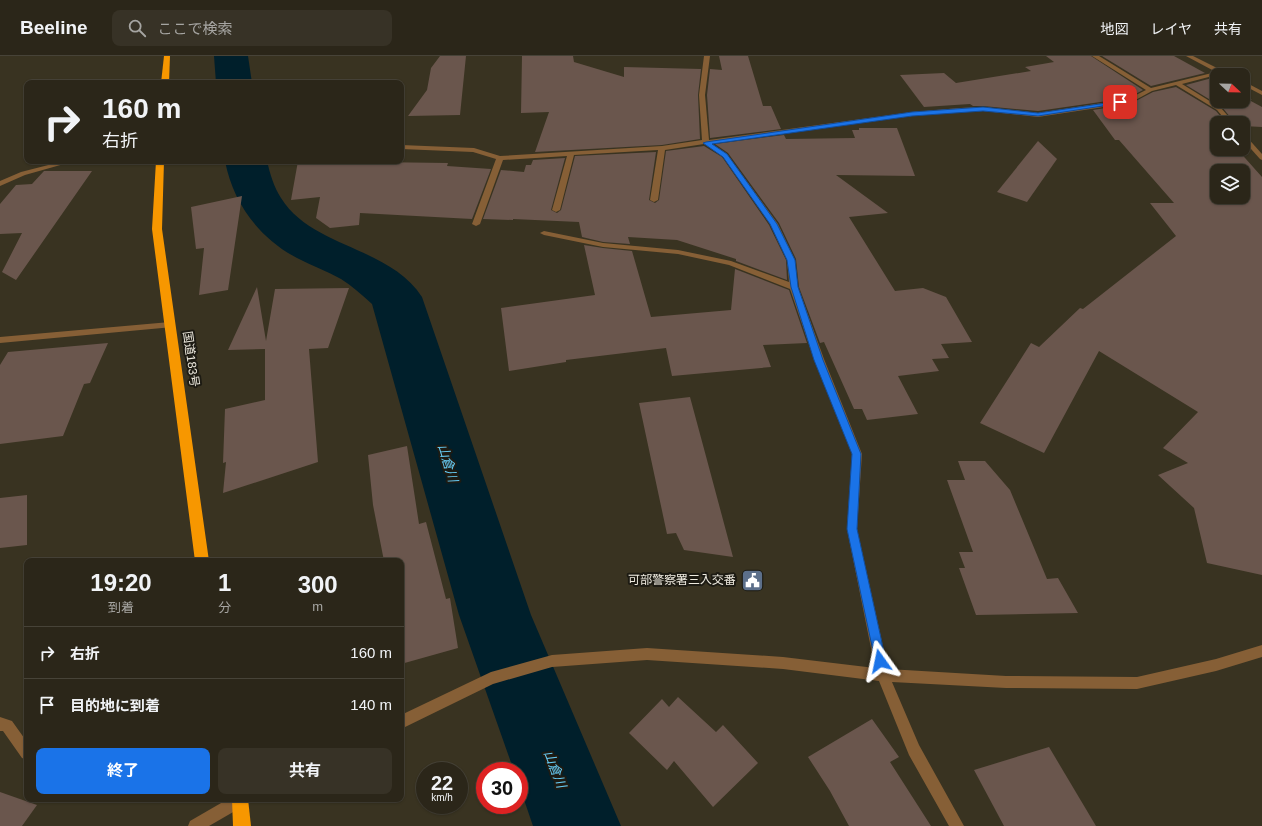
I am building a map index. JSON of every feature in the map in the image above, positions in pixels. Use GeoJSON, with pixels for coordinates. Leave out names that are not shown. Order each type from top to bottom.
{"type":"FeatureCollection","features":[{"type":"Feature","properties":{"kind":"highway"},"geometry":{"type":"LineString","coordinates":[[165,80],[167,56]]}},
{"type":"Feature","properties":{"kind":"highway","name":"国道183号"},"geometry":{"type":"LineString","coordinates":[[160,164],[157,229],[202,558]]}},
{"type":"Feature","properties":{"kind":"highway"},"geometry":{"type":"LineString","coordinates":[[241,802],[242,826]]}},
{"type":"Feature","properties":{"kind":"street"},"geometry":{"type":"LineString","coordinates":[[706,143],[702,94],[707,56]]}},
{"type":"Feature","properties":{"kind":"street"},"geometry":{"type":"LineString","coordinates":[[1095,56],[1150,90]]}},
{"type":"Feature","properties":{"kind":"street"},"geometry":{"type":"LineString","coordinates":[[1189,56],[1212,68]]}},
{"type":"Feature","properties":{"kind":"street"},"geometry":{"type":"LineString","coordinates":[[404,147],[474,150],[500,158],[662,148],[912,114],[983,109],[1038,114],[1130,100],[1150,90],[1210,77]]}},
{"type":"Feature","properties":{"kind":"street"},"geometry":{"type":"LineString","coordinates":[[1177,83],[1219,109],[1225,116]]}},
{"type":"Feature","properties":{"kind":"street"},"geometry":{"type":"LineString","coordinates":[[1250,87],[1262,93]]}},
{"type":"Feature","properties":{"kind":"street"},"geometry":{"type":"LineString","coordinates":[[706,143],[725,156],[774,224],[791,260],[794,287],[818,360],[857,454],[852,529],[883,675],[914,750],[957,826]]}},
{"type":"Feature","properties":{"kind":"street"},"geometry":{"type":"LineString","coordinates":[[1250,144],[1262,158]]}},
{"type":"Feature","properties":{"kind":"street"},"geometry":{"type":"LineString","coordinates":[[654,200],[662,148]]}},
{"type":"Feature","properties":{"kind":"street"},"geometry":{"type":"LineString","coordinates":[[556,210],[571,153]]}},
{"type":"Feature","properties":{"kind":"street"},"geometry":{"type":"LineString","coordinates":[[476,224],[500,158]]}},
{"type":"Feature","properties":{"kind":"street"},"geometry":{"type":"LineString","coordinates":[[0,184],[23,173],[60,164]]}},
{"type":"Feature","properties":{"kind":"street"},"geometry":{"type":"LineString","coordinates":[[544,233],[603,245],[678,252],[731,263],[794,287]]}},
{"type":"Feature","properties":{"kind":"street"},"geometry":{"type":"LineString","coordinates":[[0,340],[170,325]]}},
{"type":"Feature","properties":{"kind":"street"},"geometry":{"type":"LineString","coordinates":[[404,721],[491,678],[552,661],[647,654],[783,663],[883,675],[1006,682],[1137,683],[1216,665],[1262,651]]}},
{"type":"Feature","properties":{"kind":"street"},"geometry":{"type":"LineString","coordinates":[[0,724],[8,726],[24,749]]}},
{"type":"Feature","properties":{"kind":"street"},"geometry":{"type":"LineString","coordinates":[[195,826],[236,802]]}},
{"type":"Feature","properties":{"kind":"building"},"geometry":{"type":"Polygon","coordinates":[[[440,56],[466,56],[460,115],[408,116],[427,90],[431,68],[440,56]]]}},
{"type":"Feature","properties":{"kind":"building"},"geometry":{"type":"Polygon","coordinates":[[[522,56],[573,56],[574,62],[624,77],[624,67],[701,69],[698,95],[700,139],[662,145],[535,152],[549,112],[521,113],[522,56]]]}},
{"type":"Feature","properties":{"kind":"building"},"geometry":{"type":"Polygon","coordinates":[[[719,56],[748,56],[763,106],[771,106],[781,129],[710,138],[707,95],[710,69],[722,70],[719,56]]]}},
{"type":"Feature","properties":{"kind":"building"},"geometry":{"type":"Polygon","coordinates":[[[1046,56],[1091,56],[1143,90],[1128,98],[1038,111],[973,106],[970,104],[924,107],[900,75],[944,73],[956,83],[1031,71],[1025,67],[1054,62],[1046,56]]]}},
{"type":"Feature","properties":{"kind":"building"},"geometry":{"type":"Polygon","coordinates":[[[1102,56],[1174,56],[1205,73],[1151,86],[1102,56]]]}},
{"type":"Feature","properties":{"kind":"building"},"geometry":{"type":"Polygon","coordinates":[[[1210,79],[1210,100],[1186,85],[1210,79]]]}},
{"type":"Feature","properties":{"kind":"building"},"geometry":{"type":"Polygon","coordinates":[[[1176,87],[1216,111],[1220,116],[1210,116],[1210,156],[1243,156],[1262,177],[1262,575],[1207,563],[1194,508],[1158,475],[1188,463],[1163,448],[1198,412],[1099,351],[1044,453],[980,423],[1031,343],[1039,347],[1080,308],[1083,309],[1176,236],[1150,203],[1174,203],[1119,140],[1115,140],[1093,110],[1130,104],[1153,92],[1176,87]]]}},
{"type":"Feature","properties":{"kind":"building"},"geometry":{"type":"Polygon","coordinates":[[[1250,101],[1262,107],[1262,127],[1250,126],[1250,116],[1229,116],[1223,108],[1250,108],[1250,101]]]}},
{"type":"Feature","properties":{"kind":"building"},"geometry":{"type":"Polygon","coordinates":[[[859,128],[897,128],[915,176],[836,175],[888,213],[849,217],[895,291],[923,288],[946,297],[972,342],[941,344],[949,358],[932,359],[939,371],[898,376],[918,414],[867,420],[862,409],[854,409],[824,342],[820,343],[799,287],[796,259],[779,223],[728,153],[715,144],[784,135],[786,139],[855,138],[852,130],[859,130],[859,128]]]}},
{"type":"Feature","properties":{"kind":"building"},"geometry":{"type":"Polygon","coordinates":[[[1038,141],[1057,159],[1027,202],[997,192],[1038,141]]]}},
{"type":"Feature","properties":{"kind":"building"},"geometry":{"type":"Polygon","coordinates":[[[704,146],[722,157],[769,225],[786,260],[787,280],[736,261],[736,259],[677,240],[628,237],[630,244],[603,242],[582,237],[579,222],[483,219],[501,170],[524,172],[526,165],[531,165],[533,160],[565,158],[551,210],[557,213],[561,210],[575,156],[656,152],[649,200],[655,203],[659,200],[666,151],[704,146]]]}},
{"type":"Feature","properties":{"kind":"building"},"geometry":{"type":"Polygon","coordinates":[[[448,163],[447,166],[491,169],[472,219],[360,213],[359,225],[330,228],[316,218],[320,197],[291,200],[297,164],[448,163]]]}},
{"type":"Feature","properties":{"kind":"building"},"geometry":{"type":"Polygon","coordinates":[[[44,171],[92,171],[16,280],[2,272],[22,233],[0,234],[0,204],[16,185],[32,184],[44,171]]]}},
{"type":"Feature","properties":{"kind":"building"},"geometry":{"type":"Polygon","coordinates":[[[242,196],[228,290],[199,295],[204,248],[196,249],[191,207],[242,196]]]}},
{"type":"Feature","properties":{"kind":"building"},"geometry":{"type":"Polygon","coordinates":[[[584,245],[632,251],[651,317],[731,310],[735,269],[789,290],[807,343],[763,345],[771,367],[672,376],[666,348],[566,360],[566,362],[509,371],[501,308],[595,295],[584,245]]]}},
{"type":"Feature","properties":{"kind":"building"},"geometry":{"type":"Polygon","coordinates":[[[257,287],[266,341],[275,289],[349,288],[328,348],[309,349],[318,462],[223,493],[226,462],[223,463],[225,409],[265,400],[265,349],[228,350],[257,287]]]}},
{"type":"Feature","properties":{"kind":"building"},"geometry":{"type":"Polygon","coordinates":[[[108,343],[90,383],[84,384],[63,436],[0,444],[0,365],[8,352],[108,343]]]}},
{"type":"Feature","properties":{"kind":"building"},"geometry":{"type":"Polygon","coordinates":[[[690,397],[733,557],[684,550],[676,533],[667,534],[639,403],[690,397]]]}},
{"type":"Feature","properties":{"kind":"building"},"geometry":{"type":"Polygon","coordinates":[[[407,446],[419,524],[426,522],[446,599],[450,598],[458,648],[404,663],[404,558],[383,558],[373,505],[368,455],[407,446]]]}},
{"type":"Feature","properties":{"kind":"building"},"geometry":{"type":"Polygon","coordinates":[[[958,461],[985,461],[1010,490],[1047,579],[1058,578],[1078,613],[976,615],[959,568],[965,568],[959,552],[973,552],[947,480],[965,480],[958,461]]]}},
{"type":"Feature","properties":{"kind":"building"},"geometry":{"type":"Polygon","coordinates":[[[27,495],[27,545],[0,548],[0,498],[27,495]]]}},
{"type":"Feature","properties":{"kind":"building"},"geometry":{"type":"Polygon","coordinates":[[[678,697],[716,732],[723,725],[758,763],[713,807],[674,761],[667,770],[629,733],[662,699],[669,707],[678,697]]]}},
{"type":"Feature","properties":{"kind":"building"},"geometry":{"type":"Polygon","coordinates":[[[872,719],[899,757],[890,762],[931,826],[849,826],[830,791],[808,757],[872,719]]]}},
{"type":"Feature","properties":{"kind":"building"},"geometry":{"type":"Polygon","coordinates":[[[1049,747],[1096,826],[1004,826],[974,770],[1049,747]]]}},
{"type":"Feature","properties":{"kind":"building"},"geometry":{"type":"Polygon","coordinates":[[[0,792],[24,800],[24,802],[37,805],[22,826],[0,826],[0,792]]]}},
{"type":"Feature","properties":{"kind":"waterway","name":"山倉川"},"geometry":{"type":"LineString","coordinates":[[231,56],[234,80]]}},
{"type":"Feature","properties":{"kind":"waterway","name":"山倉川"},"geometry":{"type":"LineString","coordinates":[[247,164],[249,174],[260,199],[275,220],[285,229],[295,237],[313,247],[360,269],[396,297],[495,615],[577,826]]}},
{"type":"Feature","properties":{"kind":"place","name":"可部警察署三入交番"},"geometry":{"type":"Point","coordinates":[752,580]}},
{"type":"Feature","properties":{"kind":"route"},"geometry":{"type":"LineString","coordinates":[[880,661],[852,529],[857,454],[818,360],[794,287],[791,260],[774,224],[725,156],[706,143],[912,114],[983,109],[1038,114],[1120,102]]}}]}
